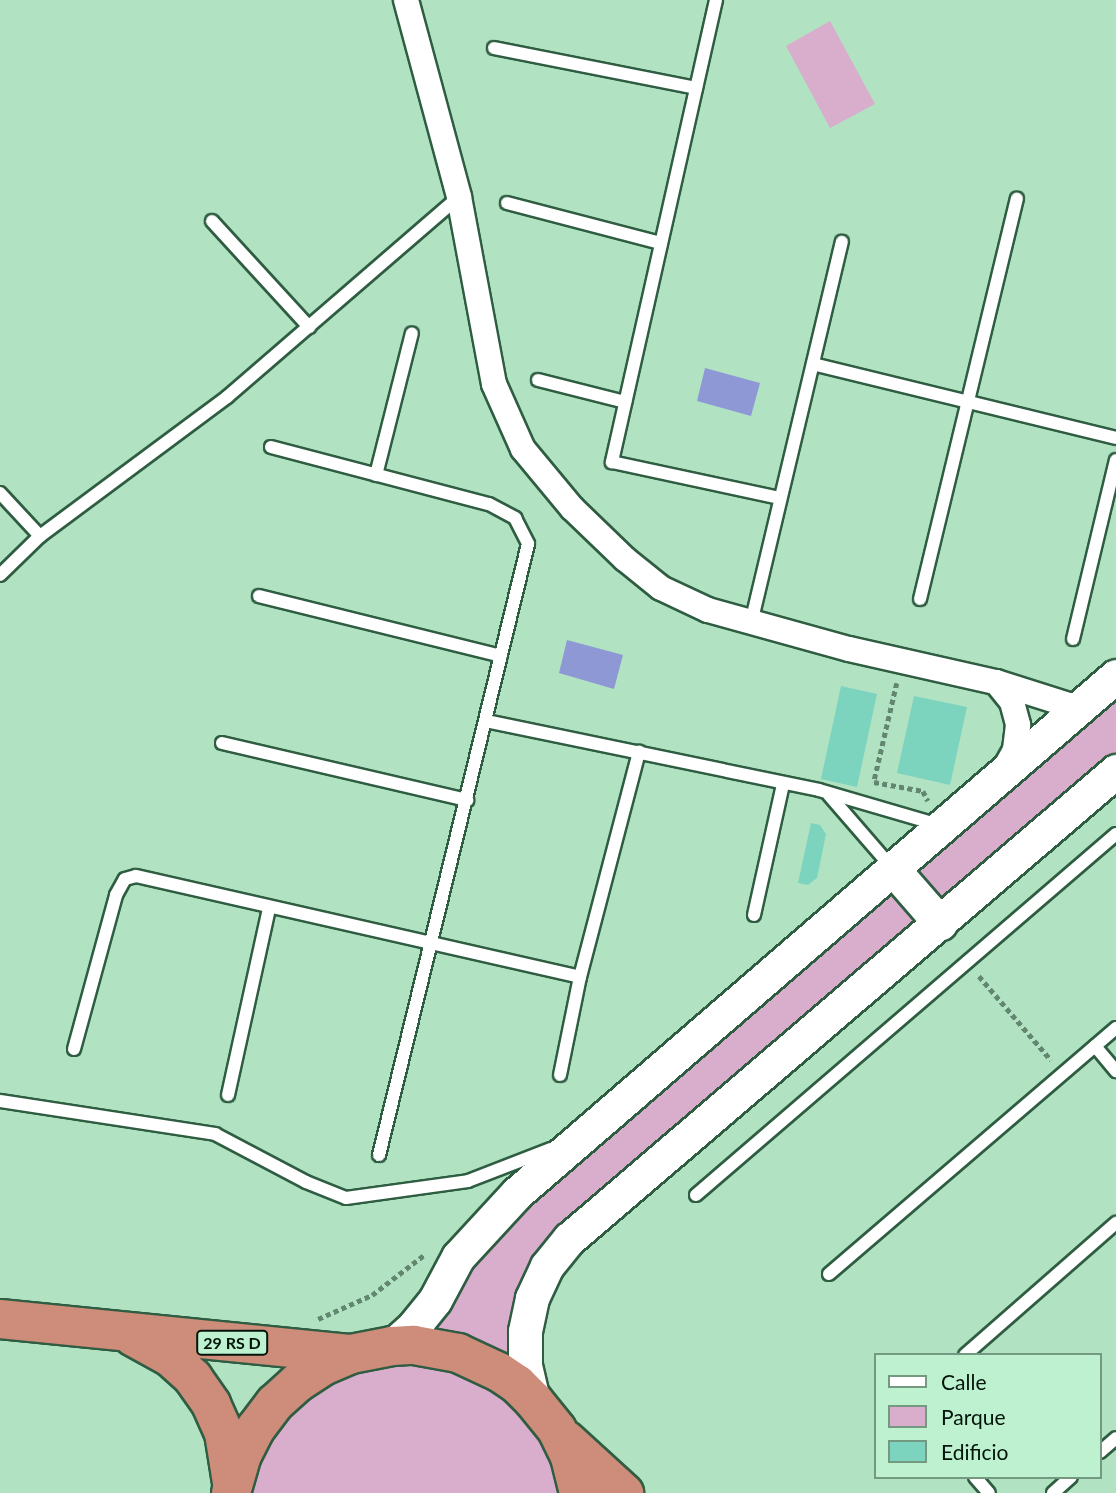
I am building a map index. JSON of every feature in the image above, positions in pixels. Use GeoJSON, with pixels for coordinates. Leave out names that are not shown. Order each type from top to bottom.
{"type":"FeatureCollection","features":[{"type":"Feature","properties":{"kind":"highway","name":"29 RS D"},"geometry":{"type":"LineString","coordinates":[[0,1319],[351,1354]]}},
{"type":"Feature","properties":{"kind":"highway","name":"29 RS D"},"geometry":{"type":"LineString","coordinates":[[114,1330],[143,1340],[161,1351],[193,1378],[211,1404],[224,1433],[232,1488]]}},
{"type":"Feature","properties":{"kind":"highway","name":"29 RS D"},"geometry":{"type":"LineString","coordinates":[[232,1488],[242,1455],[256,1428],[275,1403],[297,1382],[323,1366],[351,1354],[392,1346],[436,1348],[479,1361],[508,1378],[533,1400],[556,1430],[570,1457],[579,1493]]}},
{"type":"Feature","properties":{"kind":"highway"},"geometry":{"type":"LineString","coordinates":[[556,1430],[624,1493]]}},
{"type":"Feature","properties":{"kind":"main road"},"geometry":{"type":"LineString","coordinates":[[392,1346],[435,1300],[458,1257],[517,1193],[1116,676]]}},
{"type":"Feature","properties":{"kind":"main road"},"geometry":{"type":"LineString","coordinates":[[533,1400],[525,1365],[524,1331],[532,1297],[547,1266],[569,1239],[1116,771]]}},
{"type":"Feature","properties":{"kind":"main road"},"geometry":{"type":"LineString","coordinates":[[893,869],[940,923]]}},
{"type":"Feature","properties":{"kind":"street"},"geometry":{"type":"LineString","coordinates":[[406,0],[459,197],[494,384],[523,449],[572,508],[625,559],[661,588],[708,610],[902,662],[996,682],[1078,708]]}},
{"type":"Feature","properties":{"kind":"street"},"geometry":{"type":"LineString","coordinates":[[996,682],[1012,702],[1018,725],[1015,750],[1003,772]]}},
{"type":"Feature","properties":{"kind":"lane"},"geometry":{"type":"LineString","coordinates":[[716,0],[612,462],[780,498]]}},
{"type":"Feature","properties":{"kind":"lane"},"geometry":{"type":"LineString","coordinates":[[494,48],[696,88]]}},
{"type":"Feature","properties":{"kind":"lane"},"geometry":{"type":"LineString","coordinates":[[0,575],[40,536],[227,397],[459,197]]}},
{"type":"Feature","properties":{"kind":"lane"},"geometry":{"type":"LineString","coordinates":[[920,599],[965,401],[1017,199]]}},
{"type":"Feature","properties":{"kind":"lane"},"geometry":{"type":"LineString","coordinates":[[507,203],[661,243]]}},
{"type":"Feature","properties":{"kind":"lane"},"geometry":{"type":"LineString","coordinates":[[212,221],[309,327]]}},
{"type":"Feature","properties":{"kind":"lane"},"geometry":{"type":"LineString","coordinates":[[751,622],[842,242]]}},
{"type":"Feature","properties":{"kind":"lane"},"geometry":{"type":"LineString","coordinates":[[376,475],[412,333]]}},
{"type":"Feature","properties":{"kind":"lane"},"geometry":{"type":"LineString","coordinates":[[813,364],[1116,438]]}},
{"type":"Feature","properties":{"kind":"lane"},"geometry":{"type":"LineString","coordinates":[[538,380],[625,402]]}},
{"type":"Feature","properties":{"kind":"lane"},"geometry":{"type":"LineString","coordinates":[[271,447],[489,504],[515,518],[528,544],[433,945],[379,1156]]}},
{"type":"Feature","properties":{"kind":"lane"},"geometry":{"type":"LineString","coordinates":[[1073,639],[1116,460]]}},
{"type":"Feature","properties":{"kind":"lane"},"geometry":{"type":"LineString","coordinates":[[0,493],[40,536]]}},
{"type":"Feature","properties":{"kind":"lane"},"geometry":{"type":"LineString","coordinates":[[259,596],[501,656]]}},
{"type":"Feature","properties":{"kind":"lane"},"geometry":{"type":"LineString","coordinates":[[486,721],[783,784],[942,826]]}},
{"type":"Feature","properties":{"kind":"lane"},"geometry":{"type":"LineString","coordinates":[[222,743],[467,800]]}},
{"type":"Feature","properties":{"kind":"lane"},"geometry":{"type":"LineString","coordinates":[[560,1075],[580,977],[639,752]]}},
{"type":"Feature","properties":{"kind":"lane"},"geometry":{"type":"LineString","coordinates":[[754,915],[783,784]]}},
{"type":"Feature","properties":{"kind":"lane"},"geometry":{"type":"LineString","coordinates":[[829,795],[893,869]]}},
{"type":"Feature","properties":{"kind":"lane"},"geometry":{"type":"LineString","coordinates":[[696,1195],[1116,834]]}},
{"type":"Feature","properties":{"kind":"lane"},"geometry":{"type":"LineString","coordinates":[[74,1049],[116,895],[125,879],[136,876],[580,977]]}},
{"type":"Feature","properties":{"kind":"lane"},"geometry":{"type":"LineString","coordinates":[[228,1095],[270,908]]}},
{"type":"Feature","properties":{"kind":"lane"},"geometry":{"type":"LineString","coordinates":[[830,1275],[1116,1028]]}},
{"type":"Feature","properties":{"kind":"lane"},"geometry":{"type":"LineString","coordinates":[[1095,1046],[1116,1071]]}},
{"type":"Feature","properties":{"kind":"lane"},"geometry":{"type":"LineString","coordinates":[[0,1101],[215,1134],[306,1182],[346,1198],[468,1181],[533,1155],[572,1144]]}},
{"type":"Feature","properties":{"kind":"lane"},"geometry":{"type":"LineString","coordinates":[[967,1353],[1116,1223]]}},
{"type":"Feature","properties":{"kind":"lane"},"geometry":{"type":"LineString","coordinates":[[1102,1450],[1116,1438]]}},
{"type":"Feature","properties":{"kind":"lane"},"geometry":{"type":"LineString","coordinates":[[977,1479],[989,1493]]}},
{"type":"Feature","properties":{"kind":"lane"},"geometry":{"type":"LineString","coordinates":[[1053,1493],[1069,1479]]}},
{"type":"Feature","properties":{"kind":"path"},"geometry":{"type":"LineString","coordinates":[[902,662],[874,782],[923,791],[942,826]]}},
{"type":"Feature","properties":{"kind":"path"},"geometry":{"type":"LineString","coordinates":[[968,962],[1063,1074]]}},
{"type":"Feature","properties":{"kind":"path"},"geometry":{"type":"LineString","coordinates":[[313,1321],[372,1295],[432,1248]]}},
{"type":"Feature","properties":{"kind":"green space"},"geometry":{"type":"Polygon","coordinates":[[[830,21],[875,104],[830,128],[786,46],[830,21]]]}},
{"type":"Feature","properties":{"kind":"green space"},"geometry":{"type":"Polygon","coordinates":[[[1116,676],[1116,771],[569,1239],[525,1331],[579,1493],[231,1493],[256,1428],[392,1346],[458,1257],[1116,676]]]}},
{"type":"Feature","properties":{"kind":"water"},"geometry":{"type":"Polygon","coordinates":[[[705,368],[760,383],[751,416],[697,401],[705,368]]]}},
{"type":"Feature","properties":{"kind":"water"},"geometry":{"type":"Polygon","coordinates":[[[567,640],[623,655],[614,689],[559,673],[567,640]]]}},
{"type":"Feature","properties":{"kind":"building"},"geometry":{"type":"Polygon","coordinates":[[[841,686],[877,694],[857,787],[821,779],[841,686]]]}},
{"type":"Feature","properties":{"kind":"building"},"geometry":{"type":"Polygon","coordinates":[[[914,696],[967,707],[950,785],[897,773],[914,696]]]}},
{"type":"Feature","properties":{"kind":"building"},"geometry":{"type":"Polygon","coordinates":[[[811,823],[820,825],[826,834],[817,878],[808,885],[798,883],[811,823]]]}}]}
